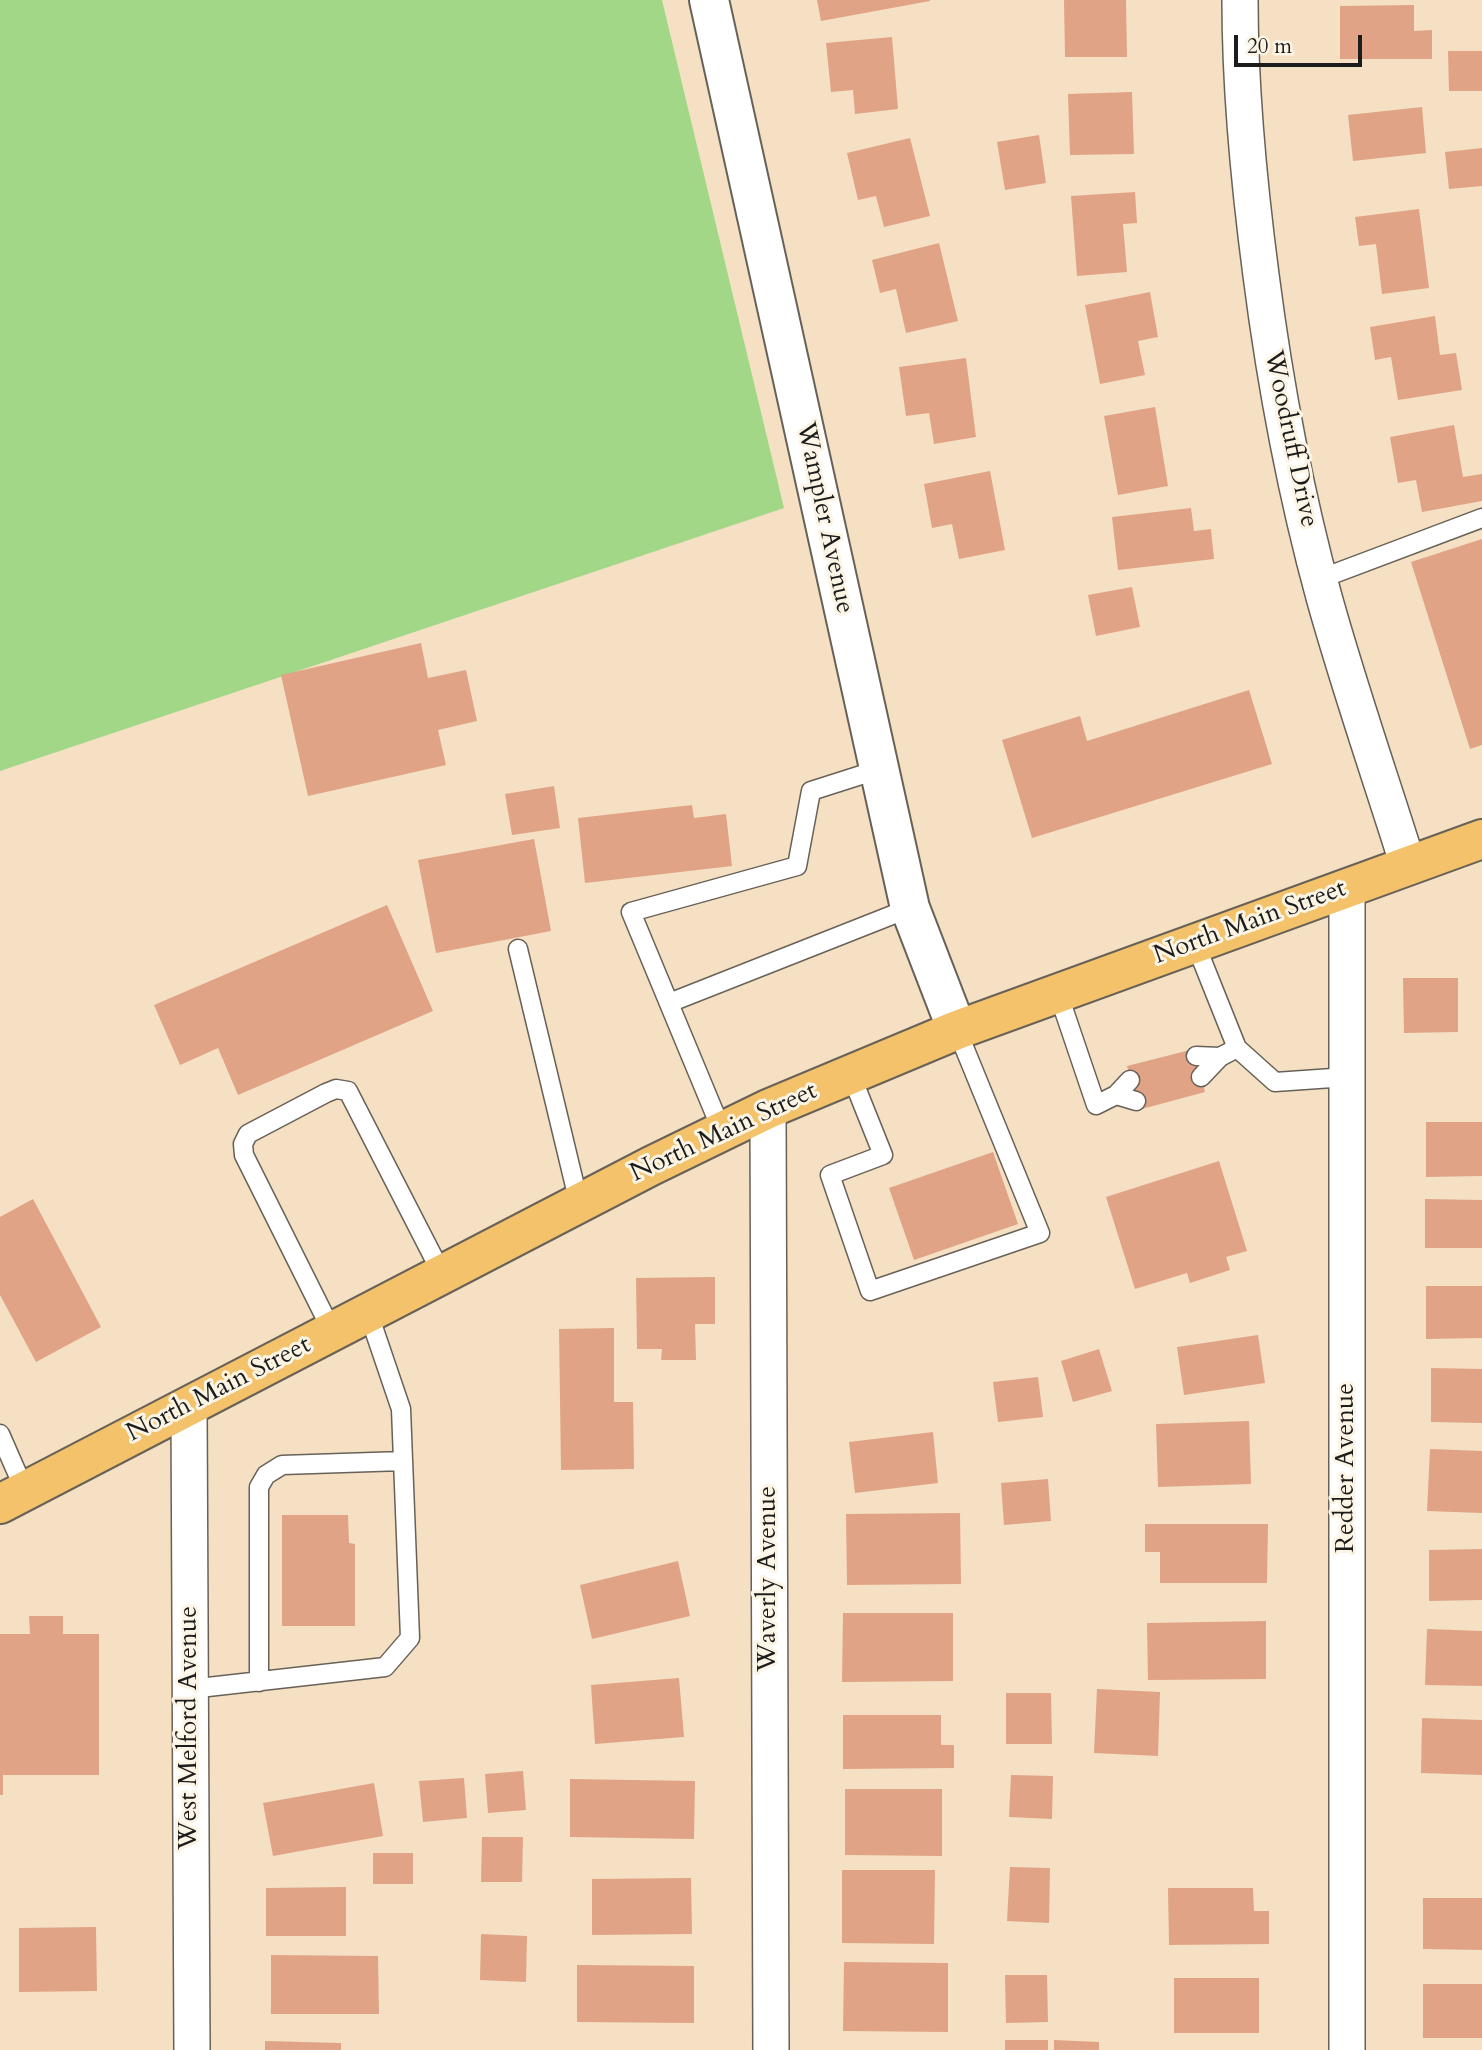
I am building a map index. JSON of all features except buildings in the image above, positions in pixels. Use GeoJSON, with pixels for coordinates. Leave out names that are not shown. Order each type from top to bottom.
{"type":"FeatureCollection","features":[{"type":"Feature","properties":{"kind":"main road","name":"North Main Street"},"geometry":{"type":"LineString","coordinates":[[13,1497],[579,1203],[768,1109],[957,1030],[1482,839]]}},
{"type":"Feature","properties":{"kind":"street","name":"Wampler Avenue"},"geometry":{"type":"LineString","coordinates":[[709,0],[911,908],[957,1030]]}},
{"type":"Feature","properties":{"kind":"street","name":"Woodruff Drive"},"geometry":{"type":"LineString","coordinates":[[1240,0],[1240,48],[1250,195],[1272,359],[1289,454],[1320,579],[1408,865]]}},
{"type":"Feature","properties":{"kind":"street","name":"Redder Avenue"},"geometry":{"type":"LineString","coordinates":[[1347,887],[1347,2050]]}},
{"type":"Feature","properties":{"kind":"street","name":"Waverly Avenue"},"geometry":{"type":"LineString","coordinates":[[768,1109],[771,2050]]}},
{"type":"Feature","properties":{"kind":"street","name":"West Melford Avenue"},"geometry":{"type":"LineString","coordinates":[[189,1406],[192,2050]]}},
{"type":"Feature","properties":{"kind":"lane"},"geometry":{"type":"LineString","coordinates":[[1320,579],[1482,518]]}},
{"type":"Feature","properties":{"kind":"lane"},"geometry":{"type":"LineString","coordinates":[[722,1131],[631,912],[797,866],[811,791],[880,769]]}},
{"type":"Feature","properties":{"kind":"lane"},"geometry":{"type":"LineString","coordinates":[[669,1003],[911,908]]}},
{"type":"Feature","properties":{"kind":"lane"},"geometry":{"type":"LineString","coordinates":[[1195,943],[1237,1048],[1275,1082],[1347,1077]]}},
{"type":"Feature","properties":{"kind":"lane"},"geometry":{"type":"LineString","coordinates":[[518,949],[579,1203]]}},
{"type":"Feature","properties":{"kind":"lane"},"geometry":{"type":"LineString","coordinates":[[1058,993],[1096,1105],[1116,1095],[1129,1080]]}},
{"type":"Feature","properties":{"kind":"lane"},"geometry":{"type":"LineString","coordinates":[[851,1075],[883,1155],[830,1175],[870,1291],[1040,1233],[957,1030]]}},
{"type":"Feature","properties":{"kind":"lane"},"geometry":{"type":"LineString","coordinates":[[1201,1077],[1220,1057],[1237,1048]]}},
{"type":"Feature","properties":{"kind":"lane"},"geometry":{"type":"LineString","coordinates":[[1196,1056],[1220,1057]]}},
{"type":"Feature","properties":{"kind":"lane"},"geometry":{"type":"LineString","coordinates":[[332,1331],[244,1155],[243,1144],[248,1134],[326,1093],[336,1089],[348,1091],[442,1274]]}},
{"type":"Feature","properties":{"kind":"lane"},"geometry":{"type":"LineString","coordinates":[[1116,1095],[1136,1101]]}},
{"type":"Feature","properties":{"kind":"lane"},"geometry":{"type":"LineString","coordinates":[[190,1689],[385,1667],[410,1638],[401,1409],[368,1312]]}},
{"type":"Feature","properties":{"kind":"lane"},"geometry":{"type":"LineString","coordinates":[[0,1434],[13,1497]]}},
{"type":"Feature","properties":{"kind":"lane"},"geometry":{"type":"LineString","coordinates":[[259,1682],[259,1487],[266,1475],[282,1465],[403,1461]]}},
{"type":"Feature","properties":{"kind":"green space"},"geometry":{"type":"Polygon","coordinates":[[[0,0],[662,0],[784,508],[0,771],[0,0]]]}}]}
